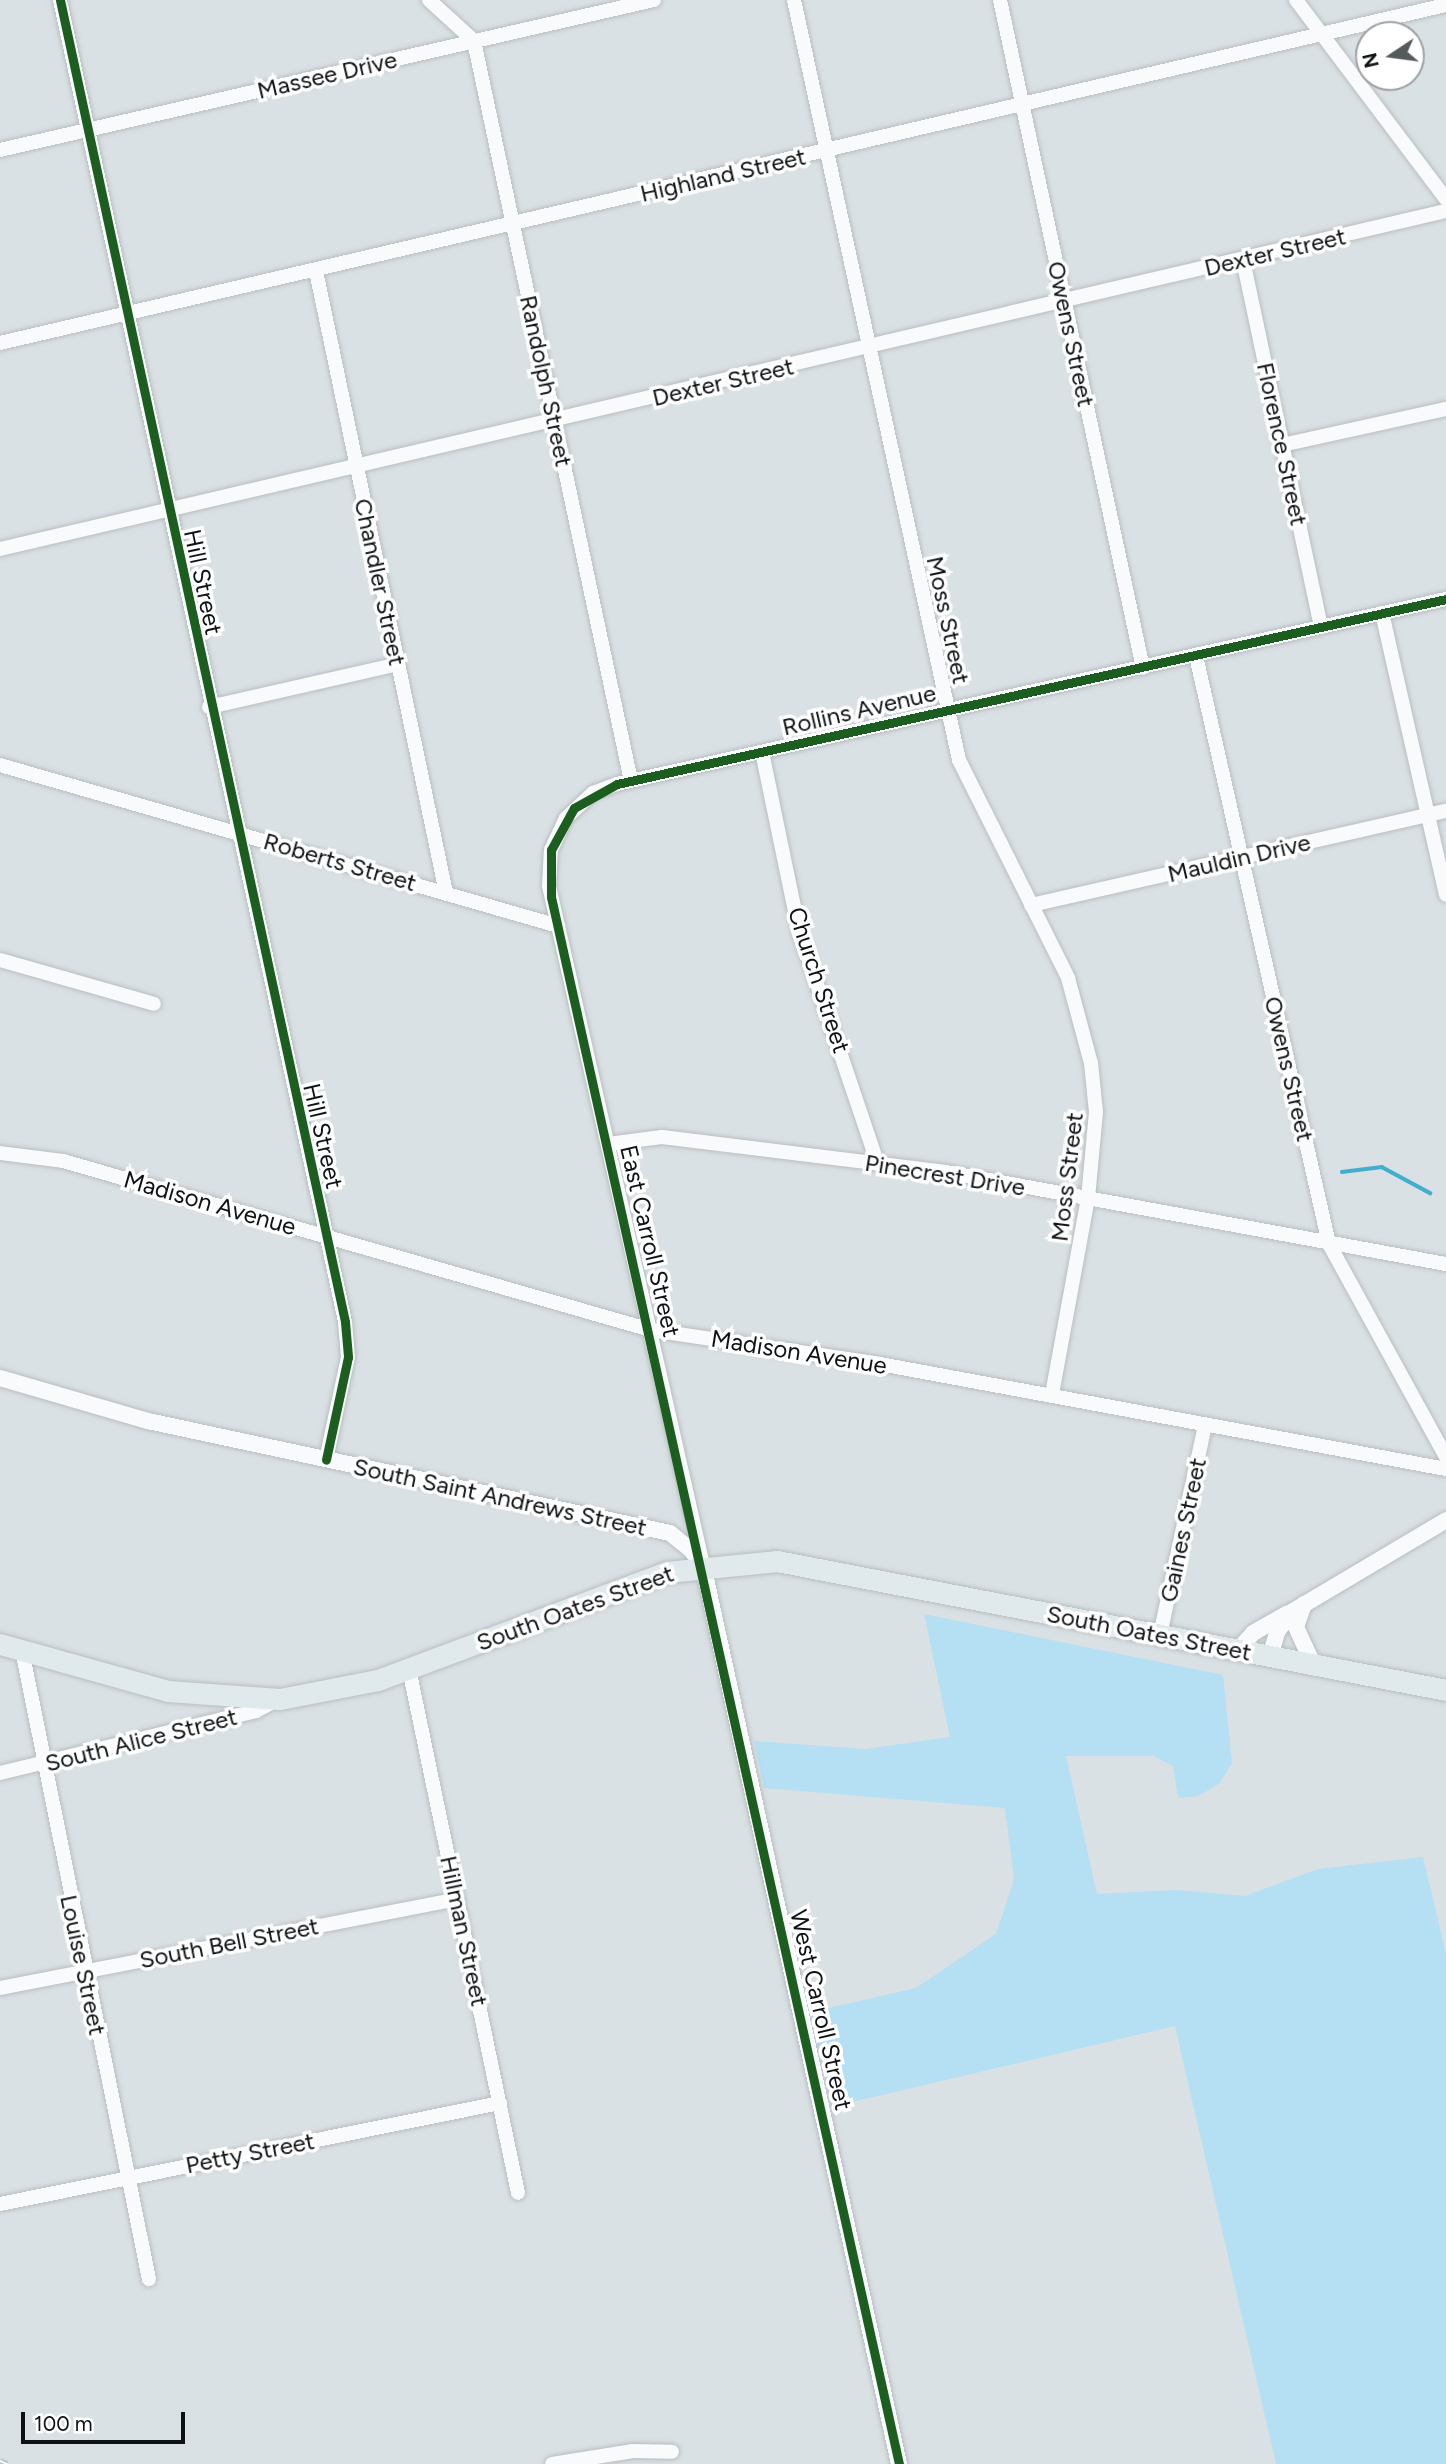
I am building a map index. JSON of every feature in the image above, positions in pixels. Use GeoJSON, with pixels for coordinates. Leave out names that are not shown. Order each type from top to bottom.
{"type":"FeatureCollection","features":[{"type":"Feature","properties":{"kind":"main road","name":"South Oates Street"},"geometry":{"type":"LineString","coordinates":[[0,1644],[168,1691],[280,1699],[409,1670],[641,1581],[703,1565],[803,1563],[1237,1651],[1446,1690]]}},
{"type":"Feature","properties":{"kind":"street","name":"Hill Street"},"geometry":{"type":"LineString","coordinates":[[60,0],[91,130],[235,833],[348,1341],[326,1460]]}},
{"type":"Feature","properties":{"kind":"street"},"geometry":{"type":"LineString","coordinates":[[429,0],[474,41]]}},
{"type":"Feature","properties":{"kind":"street","name":"Massee Drive"},"geometry":{"type":"LineString","coordinates":[[0,150],[654,0]]}},
{"type":"Feature","properties":{"kind":"street","name":"Moss Street"},"geometry":{"type":"LineString","coordinates":[[794,0],[948,710],[967,782],[1068,978],[1091,1063],[1096,1112],[1088,1198],[1052,1395]]}},
{"type":"Feature","properties":{"kind":"street","name":"Owens Street"},"geometry":{"type":"LineString","coordinates":[[1000,0],[1143,668]]}},
{"type":"Feature","properties":{"kind":"street"},"geometry":{"type":"LineString","coordinates":[[1296,0],[1317,35],[1446,199]]}},
{"type":"Feature","properties":{"kind":"street","name":"Highland Street"},"geometry":{"type":"LineString","coordinates":[[0,343],[1446,5]]}},
{"type":"Feature","properties":{"kind":"street","name":"Randolph Street"},"geometry":{"type":"LineString","coordinates":[[474,41],[631,781]]}},
{"type":"Feature","properties":{"kind":"street","name":"Dexter Street"},"geometry":{"type":"LineString","coordinates":[[0,549],[357,468],[1446,211]]}},
{"type":"Feature","properties":{"kind":"street","name":"Florence Street"},"geometry":{"type":"LineString","coordinates":[[1243,260],[1321,627]]}},
{"type":"Feature","properties":{"kind":"street","name":"Chandler Street"},"geometry":{"type":"LineString","coordinates":[[316,271],[446,892]]}},
{"type":"Feature","properties":{"kind":"street"},"geometry":{"type":"LineString","coordinates":[[1282,445],[1446,409]]}},
{"type":"Feature","properties":{"kind":"street","name":"Rollins Avenue"},"geometry":{"type":"LineString","coordinates":[[558,926],[548,874],[559,828],[593,793],[631,781],[1446,599]]}},
{"type":"Feature","properties":{"kind":"street"},"geometry":{"type":"LineString","coordinates":[[1382,613],[1446,895]]}},
{"type":"Feature","properties":{"kind":"street","name":"Owens Street"},"geometry":{"type":"LineString","coordinates":[[1196,656],[1329,1244],[1446,1457]]}},
{"type":"Feature","properties":{"kind":"street"},"geometry":{"type":"LineString","coordinates":[[209,707],[397,664]]}},
{"type":"Feature","properties":{"kind":"street","name":"Church Street"},"geometry":{"type":"LineString","coordinates":[[762,752],[799,931],[878,1164]]}},
{"type":"Feature","properties":{"kind":"street","name":"Roberts Street"},"geometry":{"type":"LineString","coordinates":[[0,765],[558,926]]}},
{"type":"Feature","properties":{"kind":"street","name":"Mauldin Drive"},"geometry":{"type":"LineString","coordinates":[[1031,905],[1446,811]]}},
{"type":"Feature","properties":{"kind":"street","name":"East Carroll Street"},"geometry":{"type":"LineString","coordinates":[[558,926],[703,1565]]}},
{"type":"Feature","properties":{"kind":"street"},"geometry":{"type":"LineString","coordinates":[[0,960],[154,1004]]}},
{"type":"Feature","properties":{"kind":"street","name":"Pinecrest Drive"},"geometry":{"type":"LineString","coordinates":[[608,1144],[662,1137],[878,1164],[1088,1198],[1446,1264]]}},
{"type":"Feature","properties":{"kind":"street","name":"Madison Avenue"},"geometry":{"type":"LineString","coordinates":[[0,1153],[63,1161],[651,1330],[1052,1395],[1446,1469]]}},
{"type":"Feature","properties":{"kind":"street","name":"South Saint Andrews Street"},"geometry":{"type":"LineString","coordinates":[[0,1378],[148,1421],[670,1533],[703,1565]]}},
{"type":"Feature","properties":{"kind":"street","name":"Gaines Street"},"geometry":{"type":"LineString","coordinates":[[1160,1635],[1205,1425]]}},
{"type":"Feature","properties":{"kind":"street"},"geometry":{"type":"LineString","coordinates":[[1237,1651],[1253,1633],[1446,1520]]}},
{"type":"Feature","properties":{"kind":"street","name":"West Carroll Street"},"geometry":{"type":"LineString","coordinates":[[703,1565],[899,2464]]}},
{"type":"Feature","properties":{"kind":"street"},"geometry":{"type":"LineString","coordinates":[[1270,1657],[1277,1632],[1299,1607]]}},
{"type":"Feature","properties":{"kind":"street"},"geometry":{"type":"LineString","coordinates":[[1299,1607],[1296,1627],[1314,1666]]}},
{"type":"Feature","properties":{"kind":"street","name":"Louise Street"},"geometry":{"type":"LineString","coordinates":[[22,1650],[40,1765],[149,2279]]}},
{"type":"Feature","properties":{"kind":"street","name":"Hillman Street"},"geometry":{"type":"LineString","coordinates":[[409,1670],[518,2193]]}},
{"type":"Feature","properties":{"kind":"street","name":"South Alice Street"},"geometry":{"type":"LineString","coordinates":[[0,1773],[256,1711],[280,1699]]}},
{"type":"Feature","properties":{"kind":"street","name":"South Bell Street"},"geometry":{"type":"LineString","coordinates":[[0,1988],[457,1899]]}},
{"type":"Feature","properties":{"kind":"street","name":"Petty Street"},"geometry":{"type":"LineString","coordinates":[[0,2204],[500,2103]]}},
{"type":"Feature","properties":{"kind":"street"},"geometry":{"type":"LineString","coordinates":[[552,2464],[633,2451],[673,2452]]}},
{"type":"Feature","properties":{"kind":"shaded area"},"geometry":{"type":"Polygon","coordinates":[[[924,1614],[1223,1675],[1232,1763],[1220,1783],[1199,1796],[1178,1798],[1173,1766],[1153,1756],[1066,1756],[1097,1894],[1176,1890],[1245,1896],[1318,1869],[1423,1857],[1446,1954],[1446,2464],[1276,2464],[1175,2026],[831,2107],[811,2012],[916,1988],[996,1934],[1014,1879],[1005,1808],[764,1788],[754,1741],[865,1749],[950,1737],[924,1614]]]}},
{"type":"Feature","properties":{"kind":"waterway"},"geometry":{"type":"LineString","coordinates":[[1342,1172],[1382,1167],[1430,1193]]}},
{"type":"Feature","properties":{"kind":"railway"},"geometry":{"type":"LineString","coordinates":[[0,2461],[7,2464]]}},
{"type":"Feature","properties":{"kind":"cycle path"},"geometry":{"type":"LineString","coordinates":[[60,0],[345,1322],[348,1357],[326,1460]]}},
{"type":"Feature","properties":{"kind":"cycle path"},"geometry":{"type":"LineString","coordinates":[[899,2464],[551,897],[551,850],[574,808],[617,784],[1446,599]]}}]}
